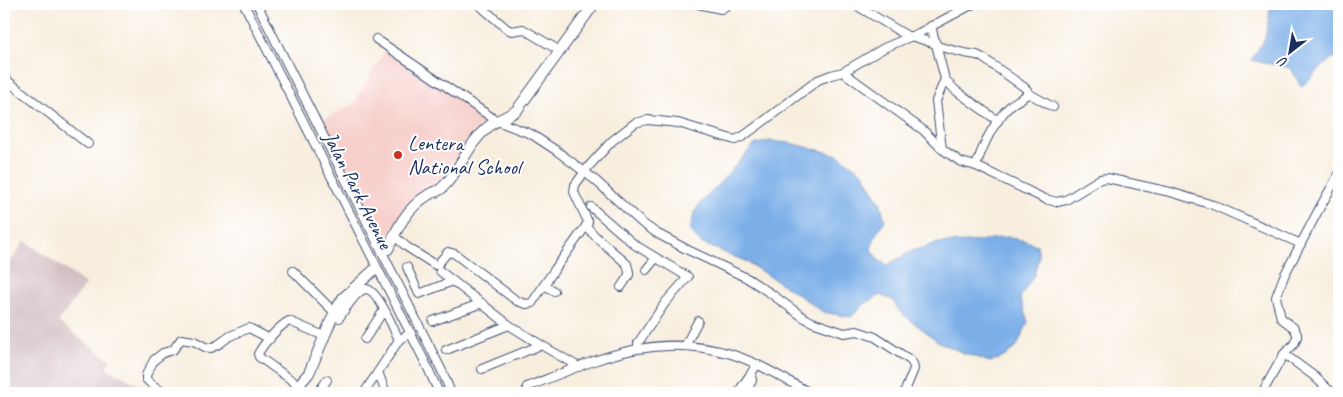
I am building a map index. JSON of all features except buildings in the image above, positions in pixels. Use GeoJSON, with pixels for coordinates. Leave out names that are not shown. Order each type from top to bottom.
{"type":"FeatureCollection","features":[{"type":"Feature","properties":{"kind":"street","name":"Jalan Park Avenue"},"geometry":{"type":"LineString","coordinates":[[244,4],[411,333],[439,393]]}},
{"type":"Feature","properties":{"kind":"street","name":"Jalan Park Avenue"},"geometry":{"type":"LineString","coordinates":[[257,4],[451,393]]}},
{"type":"Feature","properties":{"kind":"street"},"geometry":{"type":"LineString","coordinates":[[478,4],[507,30],[523,29],[560,51]]}},
{"type":"Feature","properties":{"kind":"street"},"geometry":{"type":"LineString","coordinates":[[388,249],[402,220],[410,210],[428,195],[440,190],[483,132],[497,120],[511,115],[518,110],[594,4]]}},
{"type":"Feature","properties":{"kind":"street"},"geometry":{"type":"LineString","coordinates":[[698,4],[721,8],[729,4]]}},
{"type":"Feature","properties":{"kind":"street"},"geometry":{"type":"LineString","coordinates":[[854,4],[910,37],[980,56],[1024,87],[1028,93],[1053,107]]}},
{"type":"Feature","properties":{"kind":"street"},"geometry":{"type":"LineString","coordinates":[[394,236],[435,265],[448,252],[455,254],[498,288],[518,301],[526,304],[532,303],[588,222],[574,192],[575,185],[584,172],[612,142],[635,123],[648,120],[678,123],[697,127],[735,140],[760,124],[818,80],[831,74],[843,72],[884,48],[910,37],[973,4]]}},
{"type":"Feature","properties":{"kind":"street"},"geometry":{"type":"LineString","coordinates":[[931,26],[945,79],[955,90],[998,121]]}},
{"type":"Feature","properties":{"kind":"street"},"geometry":{"type":"LineString","coordinates":[[376,40],[497,120],[532,134],[557,151],[642,223],[658,234],[747,278],[812,322],[844,333],[857,330],[875,337],[910,360],[914,369],[904,393]]}},
{"type":"Feature","properties":{"kind":"street"},"geometry":{"type":"LineString","coordinates":[[843,72],[922,130],[942,149],[961,162],[976,166],[1045,199],[1057,202],[1066,200],[1100,179],[1107,178],[1170,192],[1213,205],[1301,244]]}},
{"type":"Feature","properties":{"kind":"street"},"geometry":{"type":"LineString","coordinates":[[4,78],[88,144]]}},
{"type":"Feature","properties":{"kind":"street"},"geometry":{"type":"LineString","coordinates":[[942,149],[936,101],[945,79]]}},
{"type":"Feature","properties":{"kind":"street"},"geometry":{"type":"LineString","coordinates":[[976,166],[993,127],[1010,105],[1022,99],[1028,93]]}},
{"type":"Feature","properties":{"kind":"street"},"geometry":{"type":"LineString","coordinates":[[1262,393],[1284,354],[1294,344],[1297,337],[1294,328],[1281,318],[1276,297],[1284,276],[1339,174]]}},
{"type":"Feature","properties":{"kind":"street"},"geometry":{"type":"LineString","coordinates":[[591,207],[635,245],[688,277],[665,303],[638,343],[638,348]]}},
{"type":"Feature","properties":{"kind":"street"},"geometry":{"type":"LineString","coordinates":[[586,226],[629,266],[629,276],[621,287]]}},
{"type":"Feature","properties":{"kind":"street"},"geometry":{"type":"LineString","coordinates":[[646,270],[656,258]]}},
{"type":"Feature","properties":{"kind":"street"},"geometry":{"type":"LineString","coordinates":[[406,267],[419,294],[453,281]]}},
{"type":"Feature","properties":{"kind":"street"},"geometry":{"type":"LineString","coordinates":[[337,315],[343,298],[374,270]]}},
{"type":"Feature","properties":{"kind":"street"},"geometry":{"type":"LineString","coordinates":[[293,271],[337,315]]}},
{"type":"Feature","properties":{"kind":"street"},"geometry":{"type":"LineString","coordinates":[[440,271],[509,325],[541,346],[579,367]]}},
{"type":"Feature","properties":{"kind":"street"},"geometry":{"type":"LineString","coordinates":[[544,285],[554,291]]}},
{"type":"Feature","properties":{"kind":"street"},"geometry":{"type":"LineString","coordinates":[[324,336],[289,321],[260,350],[259,358],[296,389],[309,373],[324,336],[337,315],[364,289],[377,295],[399,340]]}},
{"type":"Feature","properties":{"kind":"street"},"geometry":{"type":"LineString","coordinates":[[434,321],[482,303]]}},
{"type":"Feature","properties":{"kind":"street"},"geometry":{"type":"LineString","coordinates":[[365,338],[384,310]]}},
{"type":"Feature","properties":{"kind":"street"},"geometry":{"type":"LineString","coordinates":[[685,346],[698,321]]}},
{"type":"Feature","properties":{"kind":"street"},"geometry":{"type":"LineString","coordinates":[[446,350],[509,325]]}},
{"type":"Feature","properties":{"kind":"street"},"geometry":{"type":"LineString","coordinates":[[164,393],[146,379],[146,375],[154,360],[163,353],[173,350],[182,339],[194,341],[204,347],[211,348],[230,336],[250,328],[270,339]]}},
{"type":"Feature","properties":{"kind":"street"},"geometry":{"type":"LineString","coordinates":[[364,393],[399,340],[411,333]]}},
{"type":"Feature","properties":{"kind":"street"},"geometry":{"type":"LineString","coordinates":[[482,369],[541,346]]}},
{"type":"Feature","properties":{"kind":"street"},"geometry":{"type":"LineString","coordinates":[[527,388],[620,352],[638,348],[685,346],[732,354],[757,364],[810,393]]}},
{"type":"Feature","properties":{"kind":"street"},"geometry":{"type":"LineString","coordinates":[[1284,354],[1314,376],[1332,393]]}},
{"type":"Feature","properties":{"kind":"street"},"geometry":{"type":"LineString","coordinates":[[743,391],[746,379],[751,375],[757,364]]}},
{"type":"Feature","properties":{"kind":"street"},"geometry":{"type":"LineString","coordinates":[[378,372],[386,393]]}},
{"type":"Feature","properties":{"kind":"street"},"geometry":{"type":"LineString","coordinates":[[432,375],[442,372]]}},
{"type":"Feature","properties":{"kind":"street"},"geometry":{"type":"LineString","coordinates":[[321,392],[327,380]]}},
{"type":"Feature","properties":{"kind":"shaded area","name":"Lentera National School"},"geometry":{"type":"Polygon","coordinates":[[[385,51],[488,116],[467,140],[437,183],[406,207],[385,241],[322,120],[353,104],[385,51]]]}},
{"type":"Feature","properties":{"kind":"shaded area"},"geometry":{"type":"Polygon","coordinates":[[[25,241],[86,284],[58,322],[110,360],[106,368],[137,384],[149,393],[4,393],[4,270],[25,241]]]}},
{"type":"Feature","properties":{"kind":"water"},"geometry":{"type":"Polygon","coordinates":[[[1271,4],[1336,4],[1339,7],[1339,55],[1331,59],[1301,87],[1291,68],[1251,60],[1265,39],[1271,4]]]}},
{"type":"Feature","properties":{"kind":"water"},"geometry":{"type":"Polygon","coordinates":[[[769,141],[790,143],[838,155],[863,173],[880,202],[885,220],[876,234],[871,249],[878,260],[887,265],[912,251],[938,243],[970,242],[1007,237],[1037,245],[1039,257],[1034,275],[1020,298],[1028,322],[1017,346],[1004,357],[990,362],[963,353],[939,342],[900,312],[893,300],[880,295],[866,303],[851,317],[823,312],[745,261],[701,243],[690,232],[698,207],[754,145],[769,141]]]}},
{"type":"Feature","properties":{"kind":"place","name":"Lentera National School"},"geometry":{"type":"Point","coordinates":[398,155]}}]}
